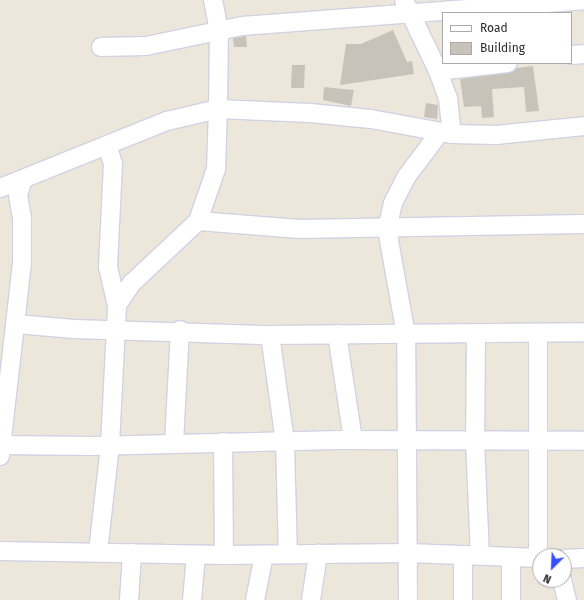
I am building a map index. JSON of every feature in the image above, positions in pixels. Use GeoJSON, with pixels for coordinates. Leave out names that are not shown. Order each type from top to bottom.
{"type":"FeatureCollection","features":[{"type":"Feature","properties":{"kind":"street"},"geometry":{"type":"LineString","coordinates":[[117,305],[132,283],[198,221],[216,169],[219,31],[213,0]]}},
{"type":"Feature","properties":{"kind":"street"},"geometry":{"type":"LineString","coordinates":[[101,47],[146,46],[242,26],[407,7],[584,0]]}},
{"type":"Feature","properties":{"kind":"street"},"geometry":{"type":"LineString","coordinates":[[407,7],[438,71],[448,98],[446,133],[407,176],[392,203],[386,229],[406,335],[408,600]]}},
{"type":"Feature","properties":{"kind":"street"},"geometry":{"type":"LineString","coordinates":[[572,55],[584,54]]}},
{"type":"Feature","properties":{"kind":"street"},"geometry":{"type":"LineString","coordinates":[[438,71],[499,64]]}},
{"type":"Feature","properties":{"kind":"street"},"geometry":{"type":"LineString","coordinates":[[0,188],[21,187],[107,145],[167,121],[218,109],[356,118],[446,133],[496,134],[584,126]]}},
{"type":"Feature","properties":{"kind":"street"},"geometry":{"type":"LineString","coordinates":[[98,552],[110,445],[114,330],[117,305],[108,267],[113,164],[107,145]]}},
{"type":"Feature","properties":{"kind":"street"},"geometry":{"type":"LineString","coordinates":[[0,456],[0,445],[16,324],[23,236],[21,187]]}},
{"type":"Feature","properties":{"kind":"street"},"geometry":{"type":"LineString","coordinates":[[198,221],[300,229],[386,229],[513,224],[584,224]]}},
{"type":"Feature","properties":{"kind":"street"},"geometry":{"type":"LineString","coordinates":[[16,324],[114,330],[180,330],[270,335],[406,335],[584,332]]}},
{"type":"Feature","properties":{"kind":"street"},"geometry":{"type":"LineString","coordinates":[[174,443],[180,330]]}},
{"type":"Feature","properties":{"kind":"street"},"geometry":{"type":"LineString","coordinates":[[538,333],[537,442],[539,548]]}},
{"type":"Feature","properties":{"kind":"street"},"geometry":{"type":"LineString","coordinates":[[337,334],[353,440]]}},
{"type":"Feature","properties":{"kind":"street"},"geometry":{"type":"LineString","coordinates":[[464,600],[472,556],[476,334]]}},
{"type":"Feature","properties":{"kind":"street"},"geometry":{"type":"LineString","coordinates":[[270,335],[285,442],[288,554]]}},
{"type":"Feature","properties":{"kind":"street"},"geometry":{"type":"LineString","coordinates":[[0,445],[110,445],[353,440],[537,442],[584,441]]}},
{"type":"Feature","properties":{"kind":"street"},"geometry":{"type":"LineString","coordinates":[[223,442],[224,555]]}},
{"type":"Feature","properties":{"kind":"street"},"geometry":{"type":"LineString","coordinates":[[0,551],[224,555],[408,553],[532,558]]}},
{"type":"Feature","properties":{"kind":"street"},"geometry":{"type":"LineString","coordinates":[[129,600],[132,553]]}},
{"type":"Feature","properties":{"kind":"street"},"geometry":{"type":"LineString","coordinates":[[192,600],[196,554]]}},
{"type":"Feature","properties":{"kind":"street"},"geometry":{"type":"LineString","coordinates":[[311,600],[318,554]]}},
{"type":"Feature","properties":{"kind":"street"},"geometry":{"type":"LineString","coordinates":[[255,600],[264,555]]}},
{"type":"Feature","properties":{"kind":"street"},"geometry":{"type":"LineString","coordinates":[[511,557],[511,600]]}},
{"type":"Feature","properties":{"kind":"street"},"geometry":{"type":"LineString","coordinates":[[572,559],[584,558]]}},
{"type":"Feature","properties":{"kind":"street"},"geometry":{"type":"LineString","coordinates":[[564,588],[567,600]]}},
{"type":"Feature","properties":{"kind":"building"},"geometry":{"type":"Polygon","coordinates":[[[393,30],[407,62],[412,61],[414,74],[340,85],[346,44],[361,44],[393,30]]]}},
{"type":"Feature","properties":{"kind":"building"},"geometry":{"type":"Polygon","coordinates":[[[246,36],[247,47],[234,47],[233,38],[246,36]]]}},
{"type":"Feature","properties":{"kind":"building"},"geometry":{"type":"Polygon","coordinates":[[[292,65],[305,65],[304,88],[291,88],[292,65]]]}},
{"type":"Feature","properties":{"kind":"building"},"geometry":{"type":"Polygon","coordinates":[[[533,66],[539,111],[526,112],[524,87],[492,89],[494,117],[482,118],[481,106],[464,107],[460,79],[509,73],[517,68],[533,66]]]}},
{"type":"Feature","properties":{"kind":"building"},"geometry":{"type":"Polygon","coordinates":[[[324,87],[354,90],[351,106],[323,100],[324,87]]]}},
{"type":"Feature","properties":{"kind":"building"},"geometry":{"type":"Polygon","coordinates":[[[426,103],[438,105],[437,119],[424,117],[426,103]]]}}]}
